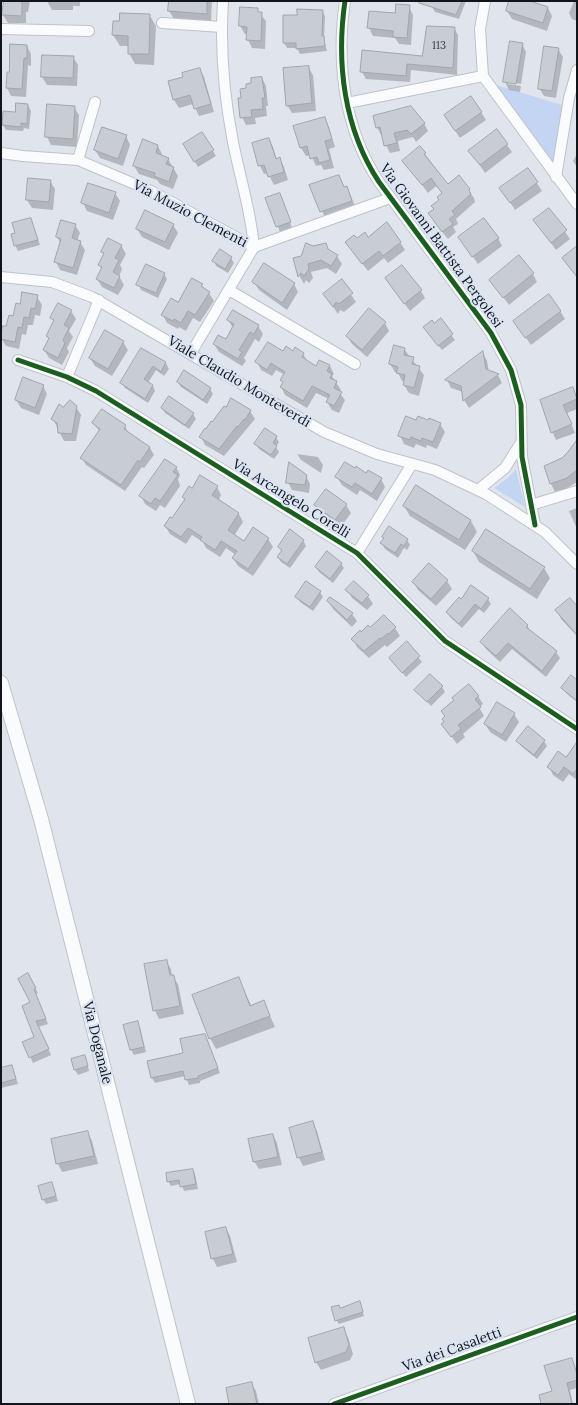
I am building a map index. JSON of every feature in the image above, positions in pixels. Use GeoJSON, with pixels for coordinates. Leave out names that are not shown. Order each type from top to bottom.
{"type":"FeatureCollection","features":[{"type":"Feature","properties":{"kind":"main road","name":"Via Doganale"},"geometry":{"type":"LineString","coordinates":[[1,684],[41,819],[188,1404]]}},
{"type":"Feature","properties":{"kind":"street","name":"Via Muzio Clementi"},"geometry":{"type":"LineString","coordinates":[[223,1],[224,75],[228,114],[234,149],[251,218],[254,247]]}},
{"type":"Feature","properties":{"kind":"street","name":"Via Giovanni Battista Pergolesi"},"geometry":{"type":"LineString","coordinates":[[345,1],[341,48],[343,78],[347,103],[355,130],[366,158],[377,178],[490,333],[514,378],[520,398],[523,464],[535,525]]}},
{"type":"Feature","properties":{"kind":"street"},"geometry":{"type":"LineString","coordinates":[[485,1],[480,29],[483,76],[577,204]]}},
{"type":"Feature","properties":{"kind":"street"},"geometry":{"type":"LineString","coordinates":[[162,23],[222,28]]}},
{"type":"Feature","properties":{"kind":"street"},"geometry":{"type":"LineString","coordinates":[[1,29],[90,31]]}},
{"type":"Feature","properties":{"kind":"street"},"geometry":{"type":"LineString","coordinates":[[556,176],[571,90],[577,70]]}},
{"type":"Feature","properties":{"kind":"street"},"geometry":{"type":"LineString","coordinates":[[347,103],[483,76]]}},
{"type":"Feature","properties":{"kind":"street"},"geometry":{"type":"LineString","coordinates":[[78,160],[95,102]]}},
{"type":"Feature","properties":{"kind":"street","name":"Via Muzio Clementi"},"geometry":{"type":"LineString","coordinates":[[1,153],[78,160],[159,194],[215,227],[254,247]]}},
{"type":"Feature","properties":{"kind":"street"},"geometry":{"type":"LineString","coordinates":[[191,353],[254,247],[390,198]]}},
{"type":"Feature","properties":{"kind":"street","name":"Viale Claudio Monteverdi"},"geometry":{"type":"LineString","coordinates":[[1,277],[52,282],[100,300],[332,436],[377,454],[435,470],[478,490],[535,525],[555,541],[577,564]]}},
{"type":"Feature","properties":{"kind":"street"},"geometry":{"type":"LineString","coordinates":[[229,290],[355,364]]}},
{"type":"Feature","properties":{"kind":"street"},"geometry":{"type":"LineString","coordinates":[[67,377],[100,300]]}},
{"type":"Feature","properties":{"kind":"street","name":"Via Arcangelo Corelli"},"geometry":{"type":"LineString","coordinates":[[18,360],[67,377],[106,396],[357,553],[445,641],[577,729]]}},
{"type":"Feature","properties":{"kind":"street"},"geometry":{"type":"LineString","coordinates":[[478,490],[505,468],[521,443]]}},
{"type":"Feature","properties":{"kind":"street"},"geometry":{"type":"LineString","coordinates":[[357,553],[412,464]]}},
{"type":"Feature","properties":{"kind":"street"},"geometry":{"type":"LineString","coordinates":[[531,505],[577,491]]}},
{"type":"Feature","properties":{"kind":"street","name":"Via dei Casaletti"},"geometry":{"type":"LineString","coordinates":[[334,1404],[577,1317]]}},
{"type":"Feature","properties":{"kind":"shaded area"},"geometry":{"type":"Polygon","coordinates":[[[493,84],[562,105],[553,164],[493,84]]]}},
{"type":"Feature","properties":{"kind":"shaded area"},"geometry":{"type":"Polygon","coordinates":[[[516,469],[525,507],[494,488],[508,478],[516,469]]]}},
{"type":"Feature","properties":{"kind":"building"},"geometry":{"type":"Polygon","coordinates":[[[4,1],[22,1],[22,16],[2,15],[4,1]]]}},
{"type":"Feature","properties":{"kind":"building"},"geometry":{"type":"Polygon","coordinates":[[[169,1],[207,1],[207,14],[168,11],[169,1]]]}},
{"type":"Feature","properties":{"kind":"building"},"geometry":{"type":"Polygon","coordinates":[[[419,1],[462,1],[456,15],[419,3],[419,1]]]}},
{"type":"Feature","properties":{"kind":"building"},"geometry":{"type":"Polygon","coordinates":[[[509,1],[530,1],[548,7],[543,23],[506,11],[509,1]]]}},
{"type":"Feature","properties":{"kind":"building"},"geometry":{"type":"Polygon","coordinates":[[[396,4],[410,5],[407,38],[393,37],[393,31],[367,28],[369,11],[395,13],[396,4]]]}},
{"type":"Feature","properties":{"kind":"building"},"geometry":{"type":"Polygon","coordinates":[[[240,7],[258,8],[258,12],[262,12],[261,41],[246,40],[247,27],[239,26],[240,7]]]}},
{"type":"Feature","properties":{"kind":"building"},"geometry":{"type":"Polygon","coordinates":[[[297,9],[323,10],[322,36],[324,36],[325,46],[296,49],[296,43],[283,43],[283,15],[297,15],[297,9]]]}},
{"type":"Feature","properties":{"kind":"building"},"geometry":{"type":"Polygon","coordinates":[[[120,13],[150,14],[149,54],[128,54],[128,36],[112,35],[113,21],[119,21],[120,13]]]}},
{"type":"Feature","properties":{"kind":"building"},"geometry":{"type":"Polygon","coordinates":[[[427,26],[455,27],[453,68],[407,64],[406,76],[360,72],[362,50],[422,56],[427,26]]]}},
{"type":"Feature","properties":{"kind":"building"},"geometry":{"type":"Polygon","coordinates":[[[510,41],[523,43],[516,84],[503,82],[510,41]]]}},
{"type":"Feature","properties":{"kind":"building"},"geometry":{"type":"Polygon","coordinates":[[[10,44],[27,45],[27,58],[24,58],[22,89],[6,88],[7,72],[9,72],[10,44]]]}},
{"type":"Feature","properties":{"kind":"building"},"geometry":{"type":"Polygon","coordinates":[[[544,46],[559,48],[552,91],[538,89],[544,46]]]}},
{"type":"Feature","properties":{"kind":"building"},"geometry":{"type":"Polygon","coordinates":[[[42,55],[74,56],[73,78],[41,77],[42,55]]]}},
{"type":"Feature","properties":{"kind":"building"},"geometry":{"type":"Polygon","coordinates":[[[309,66],[312,103],[286,106],[283,68],[309,66]]]}},
{"type":"Feature","properties":{"kind":"building"},"geometry":{"type":"Polygon","coordinates":[[[200,68],[211,104],[194,109],[190,95],[173,100],[168,81],[183,77],[182,73],[200,68]]]}},
{"type":"Feature","properties":{"kind":"building"},"geometry":{"type":"Polygon","coordinates":[[[262,77],[265,98],[262,98],[263,109],[251,110],[252,117],[240,118],[238,98],[241,98],[240,89],[246,88],[246,84],[251,83],[251,78],[262,77]]]}},
{"type":"Feature","properties":{"kind":"building"},"geometry":{"type":"Polygon","coordinates":[[[471,96],[482,112],[455,131],[444,115],[471,96]]]}},
{"type":"Feature","properties":{"kind":"building"},"geometry":{"type":"Polygon","coordinates":[[[16,103],[28,104],[27,124],[21,123],[21,127],[2,125],[3,111],[15,112],[16,103]]]}},
{"type":"Feature","properties":{"kind":"building"},"geometry":{"type":"Polygon","coordinates":[[[47,104],[75,106],[73,139],[45,137],[47,104]]]}},
{"type":"Feature","properties":{"kind":"building"},"geometry":{"type":"Polygon","coordinates":[[[411,106],[425,123],[411,134],[407,130],[394,133],[397,143],[384,146],[380,127],[376,128],[373,116],[411,106]]]}},
{"type":"Feature","properties":{"kind":"building"},"geometry":{"type":"Polygon","coordinates":[[[325,117],[332,139],[325,141],[330,160],[319,163],[317,157],[310,159],[307,146],[300,148],[293,126],[325,117]]]}},
{"type":"Feature","properties":{"kind":"building"},"geometry":{"type":"Polygon","coordinates":[[[102,127],[127,135],[118,159],[94,150],[102,127]]]}},
{"type":"Feature","properties":{"kind":"building"},"geometry":{"type":"Polygon","coordinates":[[[497,129],[508,144],[480,165],[468,151],[497,129]]]}},
{"type":"Feature","properties":{"kind":"building"},"geometry":{"type":"Polygon","coordinates":[[[202,132],[214,150],[194,162],[183,144],[202,132]]]}},
{"type":"Feature","properties":{"kind":"building"},"geometry":{"type":"Polygon","coordinates":[[[269,138],[276,159],[280,157],[284,172],[268,177],[264,165],[258,166],[252,143],[269,138]]]}},
{"type":"Feature","properties":{"kind":"building"},"geometry":{"type":"Polygon","coordinates":[[[143,139],[158,145],[156,153],[169,158],[166,164],[174,167],[169,182],[154,176],[155,173],[133,166],[143,139]]]}},
{"type":"Feature","properties":{"kind":"building"},"geometry":{"type":"Polygon","coordinates":[[[420,146],[426,153],[424,154],[448,184],[459,175],[470,189],[471,194],[452,211],[455,215],[449,219],[453,224],[442,232],[428,213],[434,209],[431,206],[439,200],[437,197],[442,193],[431,178],[422,185],[402,161],[420,146]]]}},
{"type":"Feature","properties":{"kind":"building"},"geometry":{"type":"Polygon","coordinates":[[[528,168],[538,182],[510,203],[499,188],[528,168]]]}},
{"type":"Feature","properties":{"kind":"building"},"geometry":{"type":"Polygon","coordinates":[[[339,175],[344,187],[347,186],[352,201],[320,212],[309,185],[339,175]]]}},
{"type":"Feature","properties":{"kind":"building"},"geometry":{"type":"Polygon","coordinates":[[[28,178],[51,180],[49,202],[26,200],[28,178]]]}},
{"type":"Feature","properties":{"kind":"building"},"geometry":{"type":"Polygon","coordinates":[[[88,183],[116,192],[109,213],[81,203],[88,183]]]}},
{"type":"Feature","properties":{"kind":"building"},"geometry":{"type":"Polygon","coordinates":[[[280,193],[291,222],[276,227],[265,198],[280,193]]]}},
{"type":"Feature","properties":{"kind":"building"},"geometry":{"type":"Polygon","coordinates":[[[549,208],[567,230],[551,243],[533,220],[549,208]]]}},
{"type":"Feature","properties":{"kind":"building"},"geometry":{"type":"Polygon","coordinates":[[[145,210],[174,224],[165,242],[136,229],[145,210]]]}},
{"type":"Feature","properties":{"kind":"building"},"geometry":{"type":"Polygon","coordinates":[[[31,218],[38,240],[14,246],[11,234],[15,233],[12,223],[31,218]]]}},
{"type":"Feature","properties":{"kind":"building"},"geometry":{"type":"Polygon","coordinates":[[[484,218],[499,238],[472,257],[458,237],[484,218]]]}},
{"type":"Feature","properties":{"kind":"building"},"geometry":{"type":"Polygon","coordinates":[[[61,220],[76,224],[72,238],[81,241],[73,268],[54,262],[61,239],[56,237],[61,220]]]}},
{"type":"Feature","properties":{"kind":"building"},"geometry":{"type":"Polygon","coordinates":[[[387,222],[401,242],[383,256],[379,251],[362,264],[345,242],[354,235],[357,238],[365,232],[368,237],[387,222]]]}},
{"type":"Feature","properties":{"kind":"building"},"geometry":{"type":"Polygon","coordinates":[[[108,238],[122,245],[115,258],[119,260],[113,272],[120,276],[114,288],[96,279],[102,267],[98,265],[104,253],[101,252],[108,238]]]}},
{"type":"Feature","properties":{"kind":"building"},"geometry":{"type":"Polygon","coordinates":[[[306,243],[313,246],[326,243],[328,249],[338,255],[331,266],[321,260],[308,264],[309,269],[304,276],[301,273],[298,277],[293,258],[301,256],[306,243]]]}},
{"type":"Feature","properties":{"kind":"building"},"geometry":{"type":"Polygon","coordinates":[[[577,246],[577,277],[562,258],[577,246]]]}},
{"type":"Feature","properties":{"kind":"building"},"geometry":{"type":"Polygon","coordinates":[[[220,249],[232,257],[225,269],[212,261],[220,249]]]}},
{"type":"Feature","properties":{"kind":"building"},"geometry":{"type":"Polygon","coordinates":[[[519,255],[534,273],[503,298],[489,280],[519,255]]]}},
{"type":"Feature","properties":{"kind":"building"},"geometry":{"type":"Polygon","coordinates":[[[264,263],[295,283],[282,303],[252,282],[264,263]]]}},
{"type":"Feature","properties":{"kind":"building"},"geometry":{"type":"Polygon","coordinates":[[[146,264],[165,273],[156,293],[136,285],[146,264]]]}},
{"type":"Feature","properties":{"kind":"building"},"geometry":{"type":"Polygon","coordinates":[[[402,265],[422,290],[404,304],[385,278],[402,265]]]}},
{"type":"Feature","properties":{"kind":"building"},"geometry":{"type":"Polygon","coordinates":[[[192,278],[203,284],[201,286],[210,292],[195,315],[188,311],[181,323],[161,315],[171,298],[178,302],[192,278]]]}},
{"type":"Feature","properties":{"kind":"building"},"geometry":{"type":"Polygon","coordinates":[[[342,279],[353,293],[339,304],[336,302],[333,307],[323,294],[342,279]]]}},
{"type":"Feature","properties":{"kind":"building"},"geometry":{"type":"Polygon","coordinates":[[[22,292],[38,295],[35,309],[31,308],[29,318],[24,317],[22,328],[18,327],[15,342],[1,339],[2,326],[6,326],[9,315],[13,316],[16,303],[20,304],[22,292]]]}},
{"type":"Feature","properties":{"kind":"building"},"geometry":{"type":"Polygon","coordinates":[[[549,294],[561,311],[525,338],[513,321],[549,294]]]}},
{"type":"Feature","properties":{"kind":"building"},"geometry":{"type":"Polygon","coordinates":[[[58,303],[72,310],[64,325],[69,328],[63,340],[65,343],[58,358],[43,350],[49,338],[46,336],[54,320],[50,318],[58,303]]]}},
{"type":"Feature","properties":{"kind":"building"},"geometry":{"type":"Polygon","coordinates":[[[369,308],[386,322],[362,350],[346,336],[369,308]]]}},
{"type":"Feature","properties":{"kind":"building"},"geometry":{"type":"Polygon","coordinates":[[[233,310],[259,325],[254,334],[250,332],[239,350],[242,352],[238,359],[213,344],[218,335],[226,339],[234,324],[227,320],[233,310]]]}},
{"type":"Feature","properties":{"kind":"building"},"geometry":{"type":"Polygon","coordinates":[[[441,318],[453,334],[438,346],[423,327],[432,320],[434,323],[441,318]]]}},
{"type":"Feature","properties":{"kind":"building"},"geometry":{"type":"Polygon","coordinates":[[[105,330],[124,341],[108,369],[89,358],[105,330]]]}},
{"type":"Feature","properties":{"kind":"building"},"geometry":{"type":"Polygon","coordinates":[[[268,342],[283,351],[286,346],[293,351],[295,347],[304,353],[302,357],[316,366],[319,360],[330,365],[327,371],[332,374],[330,378],[337,381],[334,388],[342,392],[334,406],[326,402],[330,395],[312,386],[303,401],[280,387],[283,382],[280,380],[285,372],[271,363],[267,370],[255,362],[268,342]]]}},
{"type":"Feature","properties":{"kind":"building"},"geometry":{"type":"Polygon","coordinates":[[[394,345],[405,348],[404,355],[414,357],[412,364],[420,366],[414,388],[403,385],[405,375],[396,373],[398,367],[389,364],[394,345]]]}},
{"type":"Feature","properties":{"kind":"building"},"geometry":{"type":"Polygon","coordinates":[[[141,348],[166,362],[161,372],[153,366],[144,379],[153,385],[145,399],[120,383],[141,348]]]}},
{"type":"Feature","properties":{"kind":"building"},"geometry":{"type":"Polygon","coordinates":[[[483,351],[486,369],[499,374],[463,401],[461,386],[445,380],[483,351]]]}},
{"type":"Feature","properties":{"kind":"building"},"geometry":{"type":"Polygon","coordinates":[[[184,370],[211,388],[203,400],[177,382],[184,370]]]}},
{"type":"Feature","properties":{"kind":"building"},"geometry":{"type":"Polygon","coordinates":[[[23,377],[44,385],[35,408],[15,400],[23,377]]]}},
{"type":"Feature","properties":{"kind":"building"},"geometry":{"type":"Polygon","coordinates":[[[573,387],[577,399],[563,405],[572,424],[551,433],[540,400],[573,387]]]}},
{"type":"Feature","properties":{"kind":"building"},"geometry":{"type":"Polygon","coordinates":[[[169,396],[194,413],[185,425],[161,408],[169,396]]]}},
{"type":"Feature","properties":{"kind":"building"},"geometry":{"type":"Polygon","coordinates":[[[231,398],[251,410],[245,420],[237,426],[219,449],[199,437],[224,406],[226,407],[231,398]]]}},
{"type":"Feature","properties":{"kind":"building"},"geometry":{"type":"Polygon","coordinates":[[[70,400],[77,406],[72,434],[58,433],[57,423],[51,419],[59,404],[63,407],[70,400]]]}},
{"type":"Feature","properties":{"kind":"building"},"geometry":{"type":"Polygon","coordinates":[[[102,409],[126,425],[124,429],[150,447],[140,462],[138,460],[121,485],[80,458],[100,429],[92,423],[102,409]]]}},
{"type":"Feature","properties":{"kind":"building"},"geometry":{"type":"Polygon","coordinates":[[[406,416],[416,420],[418,416],[428,420],[429,418],[441,423],[433,442],[422,438],[421,441],[411,437],[410,440],[398,436],[406,416]]]}},
{"type":"Feature","properties":{"kind":"building"},"geometry":{"type":"Polygon","coordinates":[[[265,428],[277,436],[273,443],[277,446],[271,455],[254,444],[265,428]]]}},
{"type":"Feature","properties":{"kind":"building"},"geometry":{"type":"Polygon","coordinates":[[[577,440],[577,470],[567,478],[550,484],[544,466],[562,458],[577,440]]]}},
{"type":"Feature","properties":{"kind":"building"},"geometry":{"type":"Polygon","coordinates":[[[165,459],[177,467],[173,472],[178,475],[160,501],[155,498],[151,504],[139,496],[165,459]]]}},
{"type":"Feature","properties":{"kind":"building"},"geometry":{"type":"Polygon","coordinates":[[[289,462],[307,475],[305,485],[286,483],[289,462]]]}},
{"type":"Feature","properties":{"kind":"building"},"geometry":{"type":"Polygon","coordinates":[[[345,462],[355,468],[356,466],[366,473],[368,470],[382,478],[372,494],[355,483],[352,487],[335,477],[345,462]]]}},
{"type":"Feature","properties":{"kind":"building"},"geometry":{"type":"Polygon","coordinates":[[[200,475],[218,486],[212,495],[239,513],[228,530],[244,541],[253,527],[269,538],[248,569],[232,558],[237,551],[221,541],[215,550],[200,540],[202,537],[188,528],[181,537],[164,526],[185,499],[182,497],[189,486],[192,488],[200,475]]]}},
{"type":"Feature","properties":{"kind":"building"},"geometry":{"type":"Polygon","coordinates":[[[416,485],[471,520],[459,540],[403,506],[416,485]]]}},
{"type":"Feature","properties":{"kind":"building"},"geometry":{"type":"Polygon","coordinates":[[[326,489],[347,504],[335,520],[314,505],[326,489]]]}},
{"type":"Feature","properties":{"kind":"building"},"geometry":{"type":"Polygon","coordinates":[[[389,526],[408,539],[404,546],[401,544],[395,553],[380,543],[389,526]]]}},
{"type":"Feature","properties":{"kind":"building"},"geometry":{"type":"Polygon","coordinates":[[[290,529],[304,540],[287,564],[277,557],[282,550],[278,547],[290,529]]]}},
{"type":"Feature","properties":{"kind":"building"},"geometry":{"type":"Polygon","coordinates":[[[486,529],[545,567],[530,589],[472,551],[486,529]]]}},
{"type":"Feature","properties":{"kind":"building"},"geometry":{"type":"Polygon","coordinates":[[[327,551],[342,563],[330,579],[315,567],[327,551]]]}},
{"type":"Feature","properties":{"kind":"building"},"geometry":{"type":"Polygon","coordinates":[[[429,563],[448,580],[431,599],[412,582],[429,563]]]}},
{"type":"Feature","properties":{"kind":"building"},"geometry":{"type":"Polygon","coordinates":[[[306,581],[321,591],[310,607],[295,597],[306,581]]]}},
{"type":"Feature","properties":{"kind":"building"},"geometry":{"type":"Polygon","coordinates":[[[354,581],[369,595],[362,603],[345,590],[354,581]]]}},
{"type":"Feature","properties":{"kind":"building"},"geometry":{"type":"Polygon","coordinates":[[[471,585],[489,598],[481,609],[475,604],[459,624],[446,612],[459,597],[461,599],[471,585]]]}},
{"type":"Feature","properties":{"kind":"building"},"geometry":{"type":"Polygon","coordinates":[[[330,597],[353,613],[347,620],[327,601],[330,597]]]}},
{"type":"Feature","properties":{"kind":"building"},"geometry":{"type":"Polygon","coordinates":[[[570,598],[577,606],[577,635],[555,610],[570,598]]]}},
{"type":"Feature","properties":{"kind":"building"},"geometry":{"type":"Polygon","coordinates":[[[510,608],[528,625],[526,627],[557,651],[542,671],[508,643],[496,656],[480,642],[510,608]]]}},
{"type":"Feature","properties":{"kind":"building"},"geometry":{"type":"Polygon","coordinates":[[[384,615],[396,627],[364,651],[351,639],[360,630],[361,632],[368,625],[370,627],[384,615]]]}},
{"type":"Feature","properties":{"kind":"building"},"geometry":{"type":"Polygon","coordinates":[[[407,641],[420,656],[402,673],[389,658],[407,641]]]}},
{"type":"Feature","properties":{"kind":"building"},"geometry":{"type":"Polygon","coordinates":[[[430,674],[443,686],[427,702],[414,690],[430,674]]]}},
{"type":"Feature","properties":{"kind":"building"},"geometry":{"type":"Polygon","coordinates":[[[571,675],[577,680],[577,701],[561,688],[571,675]]]}},
{"type":"Feature","properties":{"kind":"building"},"geometry":{"type":"Polygon","coordinates":[[[469,684],[479,696],[475,699],[481,707],[458,725],[461,729],[451,737],[441,724],[444,722],[442,719],[445,716],[441,711],[454,700],[452,698],[469,684]]]}},
{"type":"Feature","properties":{"kind":"building"},"geometry":{"type":"Polygon","coordinates":[[[497,702],[515,713],[502,735],[484,724],[497,702]]]}},
{"type":"Feature","properties":{"kind":"building"},"geometry":{"type":"Polygon","coordinates":[[[528,726],[545,740],[534,755],[516,741],[528,726]]]}},
{"type":"Feature","properties":{"kind":"building"},"geometry":{"type":"Polygon","coordinates":[[[577,742],[577,769],[573,774],[564,767],[558,775],[547,767],[558,751],[566,757],[577,742]]]}},
{"type":"Feature","properties":{"kind":"building"},"geometry":{"type":"Polygon","coordinates":[[[167,960],[170,975],[174,975],[180,1006],[153,1011],[144,964],[167,960]]]}},
{"type":"Feature","properties":{"kind":"building"},"geometry":{"type":"Polygon","coordinates":[[[28,973],[36,988],[34,989],[46,1019],[36,1021],[49,1049],[29,1058],[22,1042],[34,1037],[22,1006],[30,1002],[18,979],[28,973]]]}},
{"type":"Feature","properties":{"kind":"building"},"geometry":{"type":"Polygon","coordinates":[[[239,977],[250,1006],[264,1000],[270,1016],[209,1039],[192,995],[239,977]]]}},
{"type":"Feature","properties":{"kind":"building"},"geometry":{"type":"Polygon","coordinates":[[[138,1021],[144,1047],[130,1050],[123,1025],[138,1021]]]}},
{"type":"Feature","properties":{"kind":"building"},"geometry":{"type":"Polygon","coordinates":[[[205,1034],[218,1068],[198,1076],[198,1078],[185,1080],[183,1071],[151,1078],[147,1061],[183,1053],[180,1039],[205,1034]]]}},
{"type":"Feature","properties":{"kind":"building"},"geometry":{"type":"Polygon","coordinates":[[[85,1055],[88,1066],[74,1070],[71,1059],[85,1055]]]}},
{"type":"Feature","properties":{"kind":"building"},"geometry":{"type":"Polygon","coordinates":[[[12,1065],[16,1079],[1,1083],[1,1068],[12,1065]]]}},
{"type":"Feature","properties":{"kind":"building"},"geometry":{"type":"Polygon","coordinates":[[[313,1121],[322,1152],[297,1158],[289,1128],[313,1121]]]}},
{"type":"Feature","properties":{"kind":"building"},"geometry":{"type":"Polygon","coordinates":[[[88,1131],[94,1156],[56,1164],[51,1139],[88,1131]]]}},
{"type":"Feature","properties":{"kind":"building"},"geometry":{"type":"Polygon","coordinates":[[[273,1134],[278,1157],[253,1162],[248,1139],[273,1134]]]}},
{"type":"Feature","properties":{"kind":"building"},"geometry":{"type":"Polygon","coordinates":[[[193,1169],[196,1184],[180,1187],[179,1180],[167,1182],[166,1173],[193,1169]]]}},
{"type":"Feature","properties":{"kind":"building"},"geometry":{"type":"Polygon","coordinates":[[[52,1182],[56,1196],[42,1200],[38,1186],[52,1182]]]}},
{"type":"Feature","properties":{"kind":"building"},"geometry":{"type":"Polygon","coordinates":[[[226,1227],[233,1254],[211,1259],[205,1232],[226,1227]]]}},
{"type":"Feature","properties":{"kind":"building"},"geometry":{"type":"Polygon","coordinates":[[[360,1301],[363,1312],[335,1321],[331,1307],[339,1305],[340,1308],[360,1301]]]}},
{"type":"Feature","properties":{"kind":"building"},"geometry":{"type":"Polygon","coordinates":[[[344,1327],[349,1345],[346,1352],[315,1363],[308,1338],[344,1327]]]}},
{"type":"Feature","properties":{"kind":"building"},"geometry":{"type":"Polygon","coordinates":[[[572,1358],[577,1380],[567,1383],[572,1404],[541,1404],[539,1395],[552,1391],[544,1366],[572,1358]]]}},
{"type":"Feature","properties":{"kind":"building"},"geometry":{"type":"Polygon","coordinates":[[[252,1382],[257,1404],[229,1404],[226,1388],[252,1382]]]}},
{"type":"Feature","properties":{"kind":"cycle path"},"geometry":{"type":"LineString","coordinates":[[345,1],[342,24],[343,72],[350,118],[367,162],[379,182],[491,333],[511,370],[521,405],[522,457],[535,525]]}},
{"type":"Feature","properties":{"kind":"cycle path"},"geometry":{"type":"LineString","coordinates":[[18,360],[67,377],[96,391],[357,553],[445,641],[577,729]]}},
{"type":"Feature","properties":{"kind":"cycle path"},"geometry":{"type":"LineString","coordinates":[[334,1404],[577,1317]]}}]}
